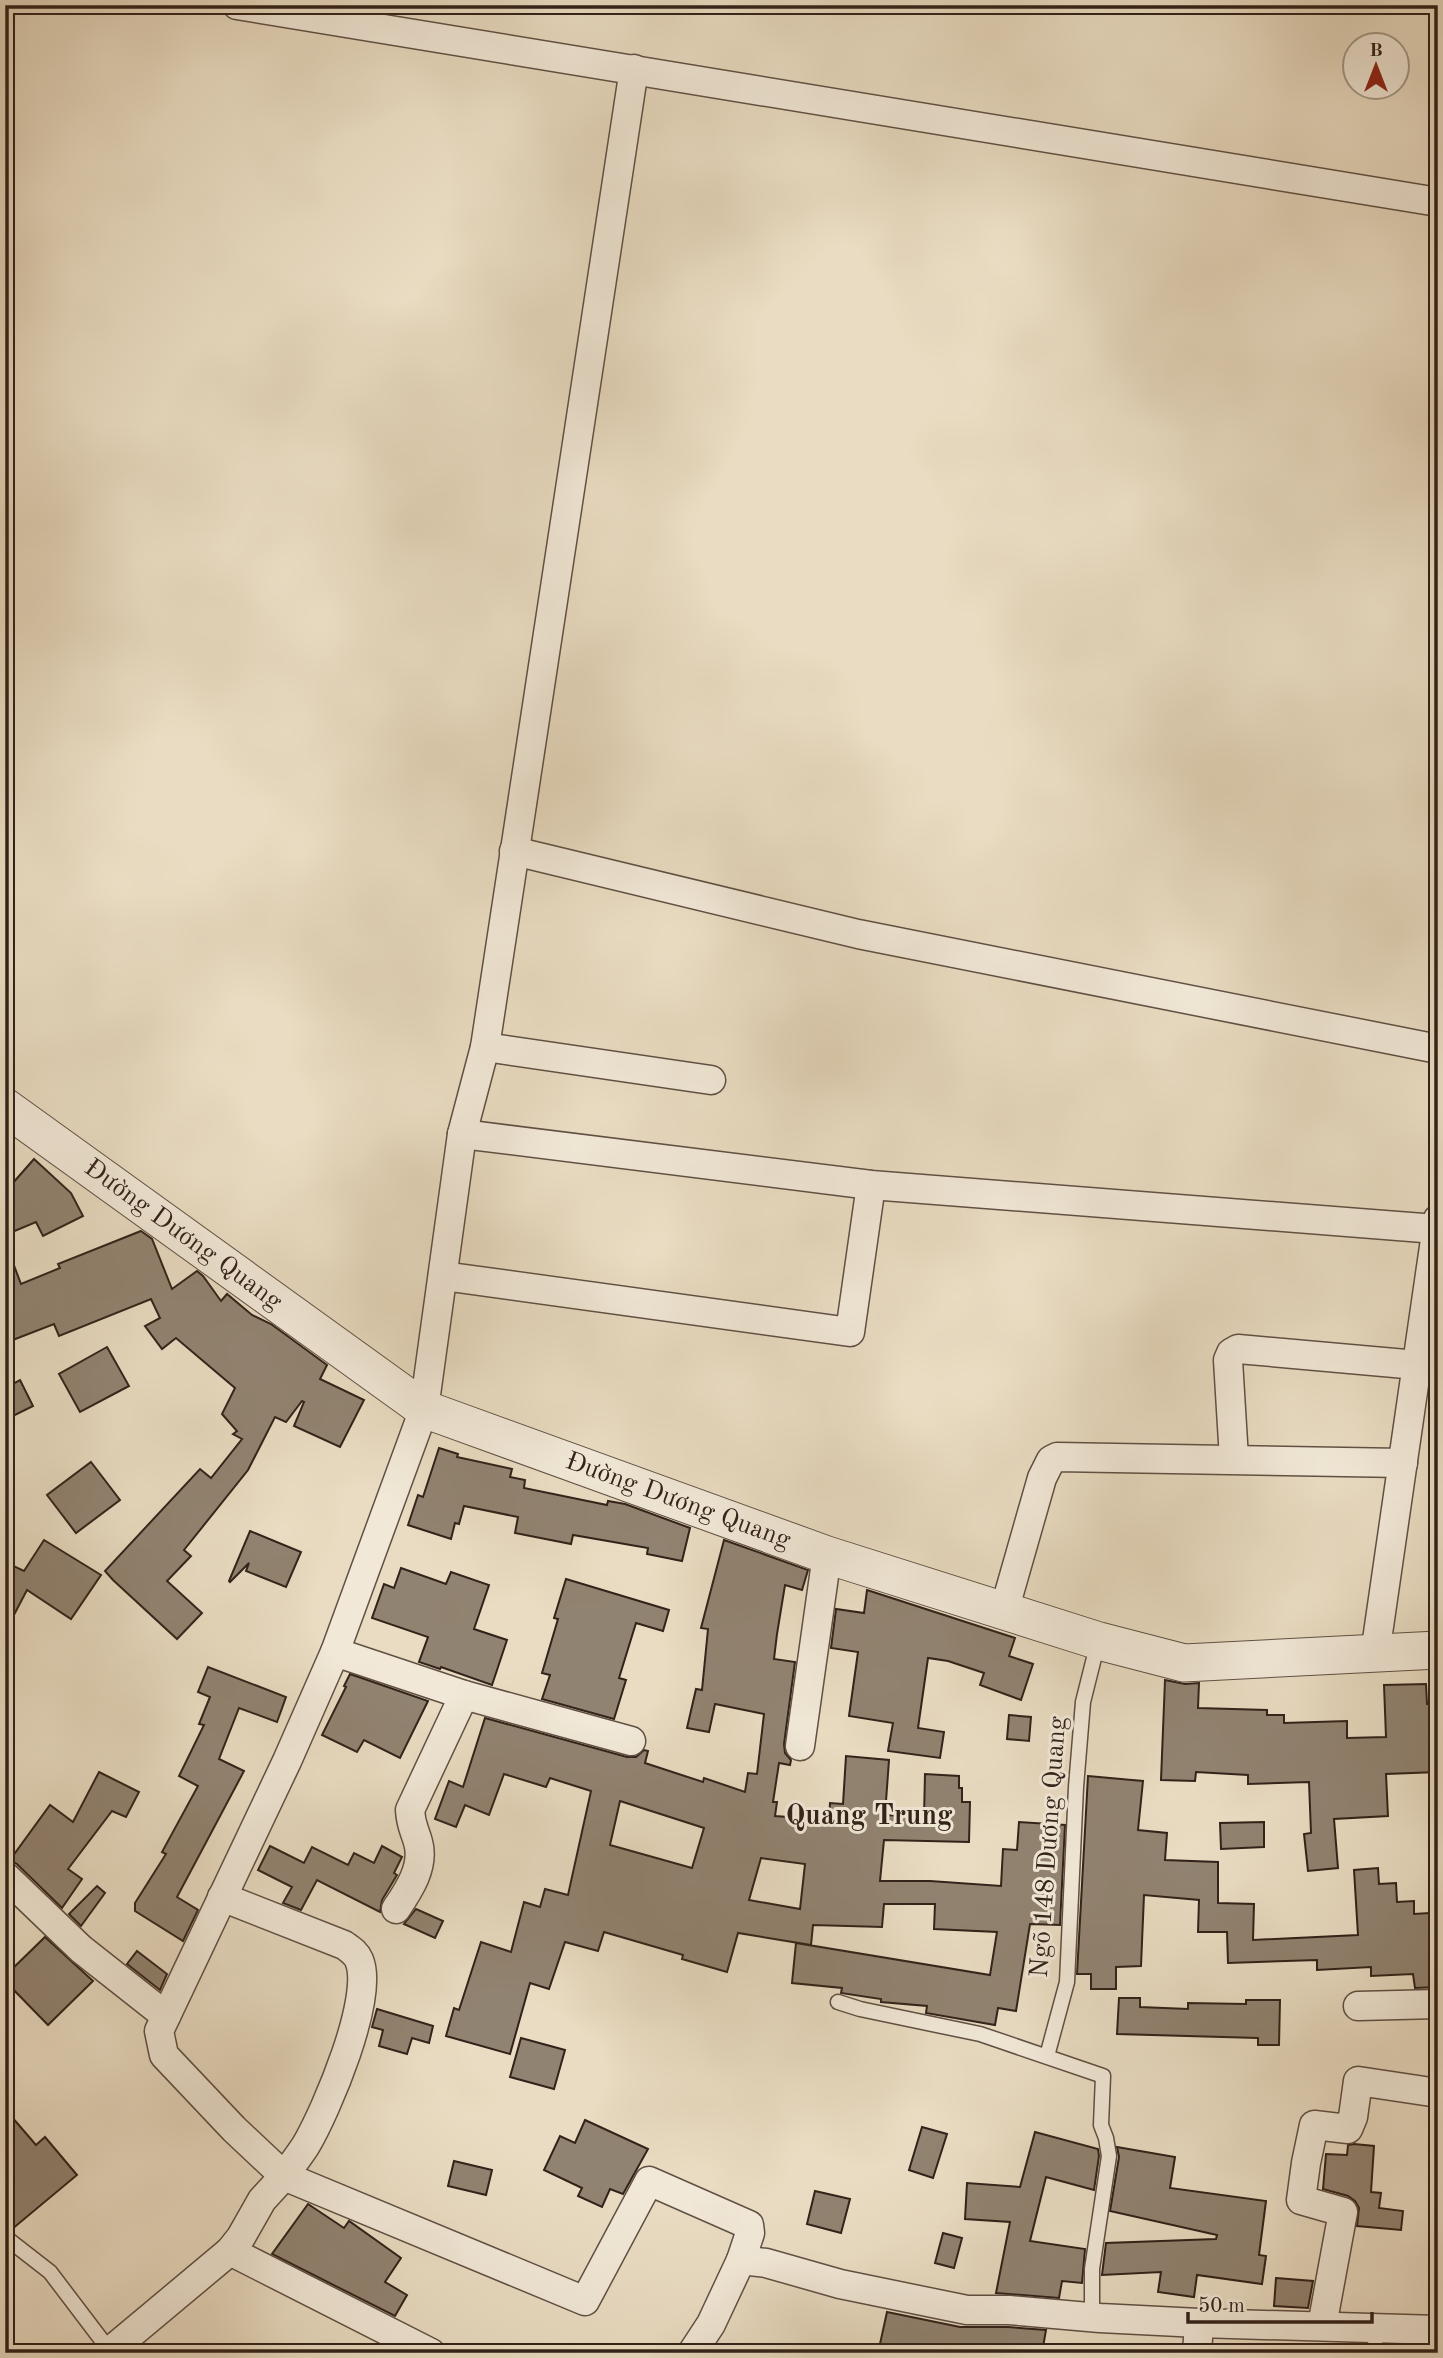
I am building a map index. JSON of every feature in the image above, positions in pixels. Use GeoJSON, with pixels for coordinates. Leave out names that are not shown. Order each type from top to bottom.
{"type":"FeatureCollection","features":[{"type":"Feature","properties":{"kind":"street"},"geometry":{"type":"LineString","coordinates":[[237,5],[1438,202]]}},
{"type":"Feature","properties":{"kind":"street"},"geometry":{"type":"LineString","coordinates":[[634,69],[485,1047],[463,1134],[424,1409],[335,1651],[287,1761],[159,2031],[164,2055],[234,2129],[284,2176],[585,2301],[649,2181],[749,2225],[750,2233],[741,2260],[711,2324],[692,2353]]}},
{"type":"Feature","properties":{"kind":"street"},"geometry":{"type":"LineString","coordinates":[[514,851],[859,934],[1438,1049]]}},
{"type":"Feature","properties":{"kind":"street"},"geometry":{"type":"LineString","coordinates":[[485,1047],[711,1080]]}},
{"type":"Feature","properties":{"kind":"street","name":"Đường Dương Quang"},"geometry":{"type":"LineString","coordinates":[[5,1107],[424,1409],[827,1555],[1099,1641],[1184,1663],[1438,1650]]}},
{"type":"Feature","properties":{"kind":"street"},"geometry":{"type":"LineString","coordinates":[[463,1134],[871,1185],[1437,1224],[1375,1654]]}},
{"type":"Feature","properties":{"kind":"street"},"geometry":{"type":"LineString","coordinates":[[443,1276],[850,1332],[871,1185]]}},
{"type":"Feature","properties":{"kind":"street"},"geometry":{"type":"LineString","coordinates":[[1234,1459],[1228,1360],[1231,1353],[1238,1349],[1417,1365]]}},
{"type":"Feature","properties":{"kind":"street"},"geometry":{"type":"LineString","coordinates":[[1004,1611],[1034,1500],[1051,1460],[1065,1456],[1403,1463]]}},
{"type":"Feature","properties":{"kind":"street"},"geometry":{"type":"LineString","coordinates":[[800,1746],[827,1555]]}},
{"type":"Feature","properties":{"kind":"street"},"geometry":{"type":"LineString","coordinates":[[335,1651],[464,1695],[631,1741]]}},
{"type":"Feature","properties":{"kind":"street"},"geometry":{"type":"LineString","coordinates":[[396,1909],[411,1886],[419,1865],[419,1843],[411,1827],[410,1810],[464,1695]]}},
{"type":"Feature","properties":{"kind":"street"},"geometry":{"type":"LineString","coordinates":[[5,1876],[81,1949],[166,2015]]}},
{"type":"Feature","properties":{"kind":"street"},"geometry":{"type":"LineString","coordinates":[[109,2352],[196,2281],[230,2251],[241,2237],[262,2200],[284,2176],[306,2144],[332,2092],[353,2033],[362,1970],[354,1952],[344,1945],[222,1897]]}},
{"type":"Feature","properties":{"kind":"street"},"geometry":{"type":"LineString","coordinates":[[1357,2006],[1438,2004]]}},
{"type":"Feature","properties":{"kind":"street"},"geometry":{"type":"LineString","coordinates":[[1322,2326],[1343,2212],[1301,2200],[1314,2125],[1348,2129],[1353,2117],[1357,2081],[1438,2093]]}},
{"type":"Feature","properties":{"kind":"street"},"geometry":{"type":"LineString","coordinates":[[230,2251],[431,2353]]}},
{"type":"Feature","properties":{"kind":"street"},"geometry":{"type":"LineString","coordinates":[[741,2260],[766,2263],[840,2284],[967,2310],[1009,2310],[1092,2318],[1199,2323],[1322,2326],[1376,2340],[1438,2330]]}},
{"type":"Feature","properties":{"kind":"street"},"geometry":{"type":"LineString","coordinates":[[1197,2353],[1199,2323]]}},
{"type":"Feature","properties":{"kind":"lane","name":"Ngõ 148 Dương Quang"},"geometry":{"type":"LineString","coordinates":[[1047,2056],[1067,1982],[1082,1714],[1099,1641]]}},
{"type":"Feature","properties":{"kind":"lane"},"geometry":{"type":"LineString","coordinates":[[838,2002],[980,2034],[1103,2076],[1101,2125],[1109,2156],[1092,2269],[1092,2318]]}},
{"type":"Feature","properties":{"kind":"lane"},"geometry":{"type":"LineString","coordinates":[[5,2237],[50,2272],[109,2352]]}},
{"type":"Feature","properties":{"kind":"building"},"geometry":{"type":"Polygon","coordinates":[[[34,1159],[71,1193],[83,1216],[43,1236],[36,1222],[5,1235],[5,1192],[34,1159]]]}},
{"type":"Feature","properties":{"kind":"building"},"geometry":{"type":"Polygon","coordinates":[[[141,1231],[152,1239],[172,1289],[197,1271],[221,1301],[227,1294],[252,1315],[271,1324],[327,1365],[320,1379],[364,1400],[340,1447],[294,1426],[304,1402],[302,1401],[286,1422],[275,1417],[248,1470],[184,1550],[191,1556],[167,1581],[202,1613],[177,1639],[105,1571],[200,1469],[211,1478],[242,1439],[233,1434],[237,1431],[222,1414],[235,1388],[176,1338],[162,1349],[145,1326],[160,1318],[151,1299],[59,1336],[54,1324],[5,1343],[5,1247],[21,1284],[60,1268],[58,1264],[141,1231]]]}},
{"type":"Feature","properties":{"kind":"building"},"geometry":{"type":"Polygon","coordinates":[[[107,1347],[129,1386],[80,1412],[59,1374],[107,1347]]]}},
{"type":"Feature","properties":{"kind":"building"},"geometry":{"type":"Polygon","coordinates":[[[20,1380],[33,1406],[5,1420],[5,1388],[20,1380]]]}},
{"type":"Feature","properties":{"kind":"building"},"geometry":{"type":"Polygon","coordinates":[[[439,1448],[458,1454],[457,1457],[512,1469],[510,1477],[525,1480],[524,1488],[607,1505],[608,1501],[625,1504],[690,1528],[682,1561],[647,1554],[648,1548],[573,1535],[571,1544],[515,1533],[518,1517],[464,1506],[459,1524],[455,1523],[451,1539],[408,1525],[418,1495],[423,1497],[439,1448]]]}},
{"type":"Feature","properties":{"kind":"building"},"geometry":{"type":"Polygon","coordinates":[[[91,1462],[120,1500],[76,1533],[47,1495],[91,1462]]]}},
{"type":"Feature","properties":{"kind":"building"},"geometry":{"type":"Polygon","coordinates":[[[250,1531],[301,1552],[286,1587],[246,1571],[249,1563],[229,1581],[250,1531]]]}},
{"type":"Feature","properties":{"kind":"building"},"geometry":{"type":"Polygon","coordinates":[[[44,1540],[101,1575],[71,1619],[27,1590],[5,1632],[5,1562],[24,1571],[44,1540]]]}},
{"type":"Feature","properties":{"kind":"building"},"geometry":{"type":"Polygon","coordinates":[[[724,1540],[808,1570],[802,1590],[785,1585],[777,1634],[774,1659],[795,1662],[784,1744],[785,1753],[791,1760],[790,1765],[779,1763],[773,1802],[777,1802],[775,1816],[829,1820],[830,1803],[843,1804],[846,1756],[889,1760],[885,1815],[924,1817],[925,1774],[959,1776],[962,1802],[970,1802],[969,1842],[884,1840],[880,1881],[1001,1886],[1003,1849],[1017,1850],[1019,1822],[1065,1825],[1060,1925],[1030,1924],[1016,2011],[998,2008],[995,2025],[926,2013],[927,2006],[881,2002],[881,1999],[841,1993],[842,1988],[792,1983],[796,1943],[990,1975],[997,1932],[934,1929],[935,1904],[884,1904],[882,1927],[813,1925],[811,1945],[738,1933],[727,1972],[682,1959],[683,1955],[604,1932],[598,1951],[565,1942],[549,1989],[530,1983],[510,2054],[446,2036],[454,2008],[459,2010],[481,1942],[511,1952],[524,1902],[540,1907],[545,1889],[568,1895],[591,1791],[550,1778],[546,1787],[504,1774],[489,1815],[465,1805],[456,1827],[435,1819],[449,1781],[463,1787],[485,1718],[627,1757],[636,1757],[644,1750],[648,1751],[645,1763],[745,1792],[748,1773],[757,1774],[764,1714],[715,1704],[709,1732],[687,1728],[696,1689],[702,1690],[708,1629],[701,1628],[724,1540]],[[620,1801],[610,1845],[692,1868],[704,1828],[620,1801]],[[761,1858],[749,1900],[800,1909],[805,1864],[761,1858]]]}},
{"type":"Feature","properties":{"kind":"building"},"geometry":{"type":"Polygon","coordinates":[[[401,1568],[446,1584],[451,1572],[489,1585],[474,1629],[507,1640],[492,1685],[419,1662],[428,1637],[372,1618],[384,1584],[394,1588],[401,1568]]]}},
{"type":"Feature","properties":{"kind":"building"},"geometry":{"type":"Polygon","coordinates":[[[566,1579],[669,1610],[663,1631],[636,1623],[619,1678],[626,1680],[614,1719],[542,1699],[550,1675],[542,1673],[558,1619],[554,1618],[566,1579]]]}},
{"type":"Feature","properties":{"kind":"building"},"geometry":{"type":"Polygon","coordinates":[[[867,1590],[1015,1638],[1009,1656],[1033,1664],[1021,1700],[980,1685],[984,1673],[948,1661],[928,1658],[918,1728],[944,1732],[940,1758],[888,1751],[893,1723],[849,1716],[858,1652],[831,1648],[836,1609],[864,1613],[867,1590]]]}},
{"type":"Feature","properties":{"kind":"building"},"geometry":{"type":"Polygon","coordinates":[[[208,1667],[286,1697],[277,1722],[239,1708],[219,1759],[244,1771],[177,1897],[198,1910],[183,1941],[135,1911],[135,1903],[166,1854],[162,1852],[198,1786],[179,1776],[204,1725],[199,1724],[210,1697],[198,1692],[208,1667]]]}},
{"type":"Feature","properties":{"kind":"building"},"geometry":{"type":"Polygon","coordinates":[[[350,1674],[428,1701],[400,1758],[364,1740],[357,1752],[322,1735],[350,1674]]]}},
{"type":"Feature","properties":{"kind":"building"},"geometry":{"type":"Polygon","coordinates":[[[1165,1680],[1185,1684],[1199,1683],[1198,1708],[1267,1710],[1267,1715],[1284,1715],[1284,1723],[1347,1721],[1347,1738],[1386,1737],[1384,1685],[1426,1684],[1427,1704],[1438,1703],[1438,1772],[1386,1774],[1388,1816],[1334,1819],[1338,1868],[1308,1871],[1304,1834],[1311,1833],[1309,1782],[1248,1784],[1248,1775],[1196,1772],[1195,1781],[1161,1780],[1165,1680]]]}},
{"type":"Feature","properties":{"kind":"building"},"geometry":{"type":"Polygon","coordinates":[[[1009,1715],[1031,1717],[1029,1741],[1007,1739],[1009,1715]]]}},
{"type":"Feature","properties":{"kind":"building"},"geometry":{"type":"Polygon","coordinates":[[[99,1772],[139,1792],[126,1817],[112,1811],[68,1869],[82,1879],[62,1908],[10,1860],[50,1805],[73,1822],[99,1772]]]}},
{"type":"Feature","properties":{"kind":"building"},"geometry":{"type":"Polygon","coordinates":[[[1088,1776],[1143,1781],[1138,1830],[1167,1833],[1165,1860],[1218,1862],[1218,1903],[1254,1904],[1253,1940],[1358,1935],[1354,1870],[1378,1868],[1379,1884],[1396,1883],[1397,1902],[1414,1901],[1414,1914],[1429,1913],[1430,1946],[1435,1945],[1438,1987],[1415,1988],[1413,1974],[1371,1976],[1371,1967],[1317,1970],[1317,1960],[1228,1963],[1227,1932],[1198,1932],[1199,1900],[1144,1895],[1141,1966],[1116,1967],[1116,1989],[1091,1989],[1091,1974],[1077,1974],[1088,1776]]]}},
{"type":"Feature","properties":{"kind":"building"},"geometry":{"type":"Polygon","coordinates":[[[1264,1822],[1264,1847],[1221,1849],[1220,1823],[1264,1822]]]}},
{"type":"Feature","properties":{"kind":"building"},"geometry":{"type":"Polygon","coordinates":[[[270,1846],[304,1863],[312,1847],[348,1865],[354,1853],[374,1863],[382,1846],[402,1857],[394,1873],[397,1875],[382,1900],[380,1912],[317,1880],[301,1910],[283,1903],[292,1887],[258,1870],[270,1846]]]}},
{"type":"Feature","properties":{"kind":"building"},"geometry":{"type":"Polygon","coordinates":[[[97,1886],[105,1893],[81,1926],[69,1914],[97,1886]]]}},
{"type":"Feature","properties":{"kind":"building"},"geometry":{"type":"Polygon","coordinates":[[[416,1909],[443,1921],[435,1938],[404,1924],[416,1909]]]}},
{"type":"Feature","properties":{"kind":"building"},"geometry":{"type":"Polygon","coordinates":[[[45,1937],[93,1981],[48,2025],[5,1981],[5,1976],[45,1937]]]}},
{"type":"Feature","properties":{"kind":"building"},"geometry":{"type":"Polygon","coordinates":[[[137,1951],[167,1974],[160,1990],[127,1964],[137,1951]]]}},
{"type":"Feature","properties":{"kind":"building"},"geometry":{"type":"Polygon","coordinates":[[[1119,1998],[1140,1998],[1140,2007],[1188,2009],[1188,2003],[1246,2004],[1246,2000],[1280,2000],[1279,2045],[1258,2045],[1258,2038],[1117,2034],[1119,1998]]]}},
{"type":"Feature","properties":{"kind":"building"},"geometry":{"type":"Polygon","coordinates":[[[377,2009],[433,2026],[429,2043],[412,2038],[407,2054],[379,2046],[383,2030],[372,2027],[377,2009]]]}},
{"type":"Feature","properties":{"kind":"building"},"geometry":{"type":"Polygon","coordinates":[[[521,2038],[565,2050],[554,2089],[510,2077],[521,2038]]]}},
{"type":"Feature","properties":{"kind":"building"},"geometry":{"type":"Polygon","coordinates":[[[5,2109],[36,2145],[45,2137],[77,2175],[11,2230],[5,2228],[5,2109]]]}},
{"type":"Feature","properties":{"kind":"building"},"geometry":{"type":"Polygon","coordinates":[[[585,2120],[648,2149],[623,2194],[610,2189],[602,2207],[578,2196],[582,2188],[544,2170],[560,2136],[575,2143],[585,2120]]]}},
{"type":"Feature","properties":{"kind":"building"},"geometry":{"type":"Polygon","coordinates":[[[922,2127],[947,2134],[933,2178],[909,2170],[922,2127]]]}},
{"type":"Feature","properties":{"kind":"building"},"geometry":{"type":"Polygon","coordinates":[[[1035,2132],[1098,2149],[1094,2190],[1046,2177],[1030,2241],[1085,2249],[1082,2283],[1062,2281],[1059,2298],[996,2293],[1010,2222],[965,2219],[967,2183],[1020,2187],[1035,2132]]]}},
{"type":"Feature","properties":{"kind":"building"},"geometry":{"type":"Polygon","coordinates":[[[1348,2145],[1374,2146],[1371,2192],[1381,2193],[1379,2208],[1403,2211],[1401,2230],[1357,2226],[1359,2208],[1355,2201],[1348,2196],[1323,2189],[1326,2154],[1347,2155],[1348,2145]]]}},
{"type":"Feature","properties":{"kind":"building"},"geometry":{"type":"Polygon","coordinates":[[[1117,2147],[1175,2157],[1170,2188],[1266,2201],[1259,2255],[1266,2256],[1262,2284],[1197,2275],[1194,2297],[1158,2292],[1161,2272],[1102,2275],[1106,2243],[1216,2239],[1217,2235],[1110,2211],[1119,2157],[1117,2147]]]}},
{"type":"Feature","properties":{"kind":"building"},"geometry":{"type":"Polygon","coordinates":[[[454,2161],[492,2170],[486,2195],[448,2186],[454,2161]]]}},
{"type":"Feature","properties":{"kind":"building"},"geometry":{"type":"Polygon","coordinates":[[[815,2191],[850,2199],[841,2233],[807,2224],[815,2191]]]}},
{"type":"Feature","properties":{"kind":"building"},"geometry":{"type":"Polygon","coordinates":[[[308,2204],[344,2228],[349,2221],[401,2258],[385,2282],[407,2295],[395,2316],[272,2254],[308,2204]]]}},
{"type":"Feature","properties":{"kind":"building"},"geometry":{"type":"Polygon","coordinates":[[[943,2233],[962,2238],[954,2268],[935,2263],[943,2233]]]}},
{"type":"Feature","properties":{"kind":"building"},"geometry":{"type":"Polygon","coordinates":[[[1276,2278],[1313,2281],[1308,2308],[1274,2306],[1276,2278]]]}},
{"type":"Feature","properties":{"kind":"building"},"geometry":{"type":"Polygon","coordinates":[[[887,2312],[960,2327],[1046,2330],[1042,2353],[878,2353],[887,2312]]]}},
{"type":"Feature","properties":{"kind":"district","name":"Quang Trung"},"geometry":{"type":"Point","coordinates":[869,1817]}}]}
